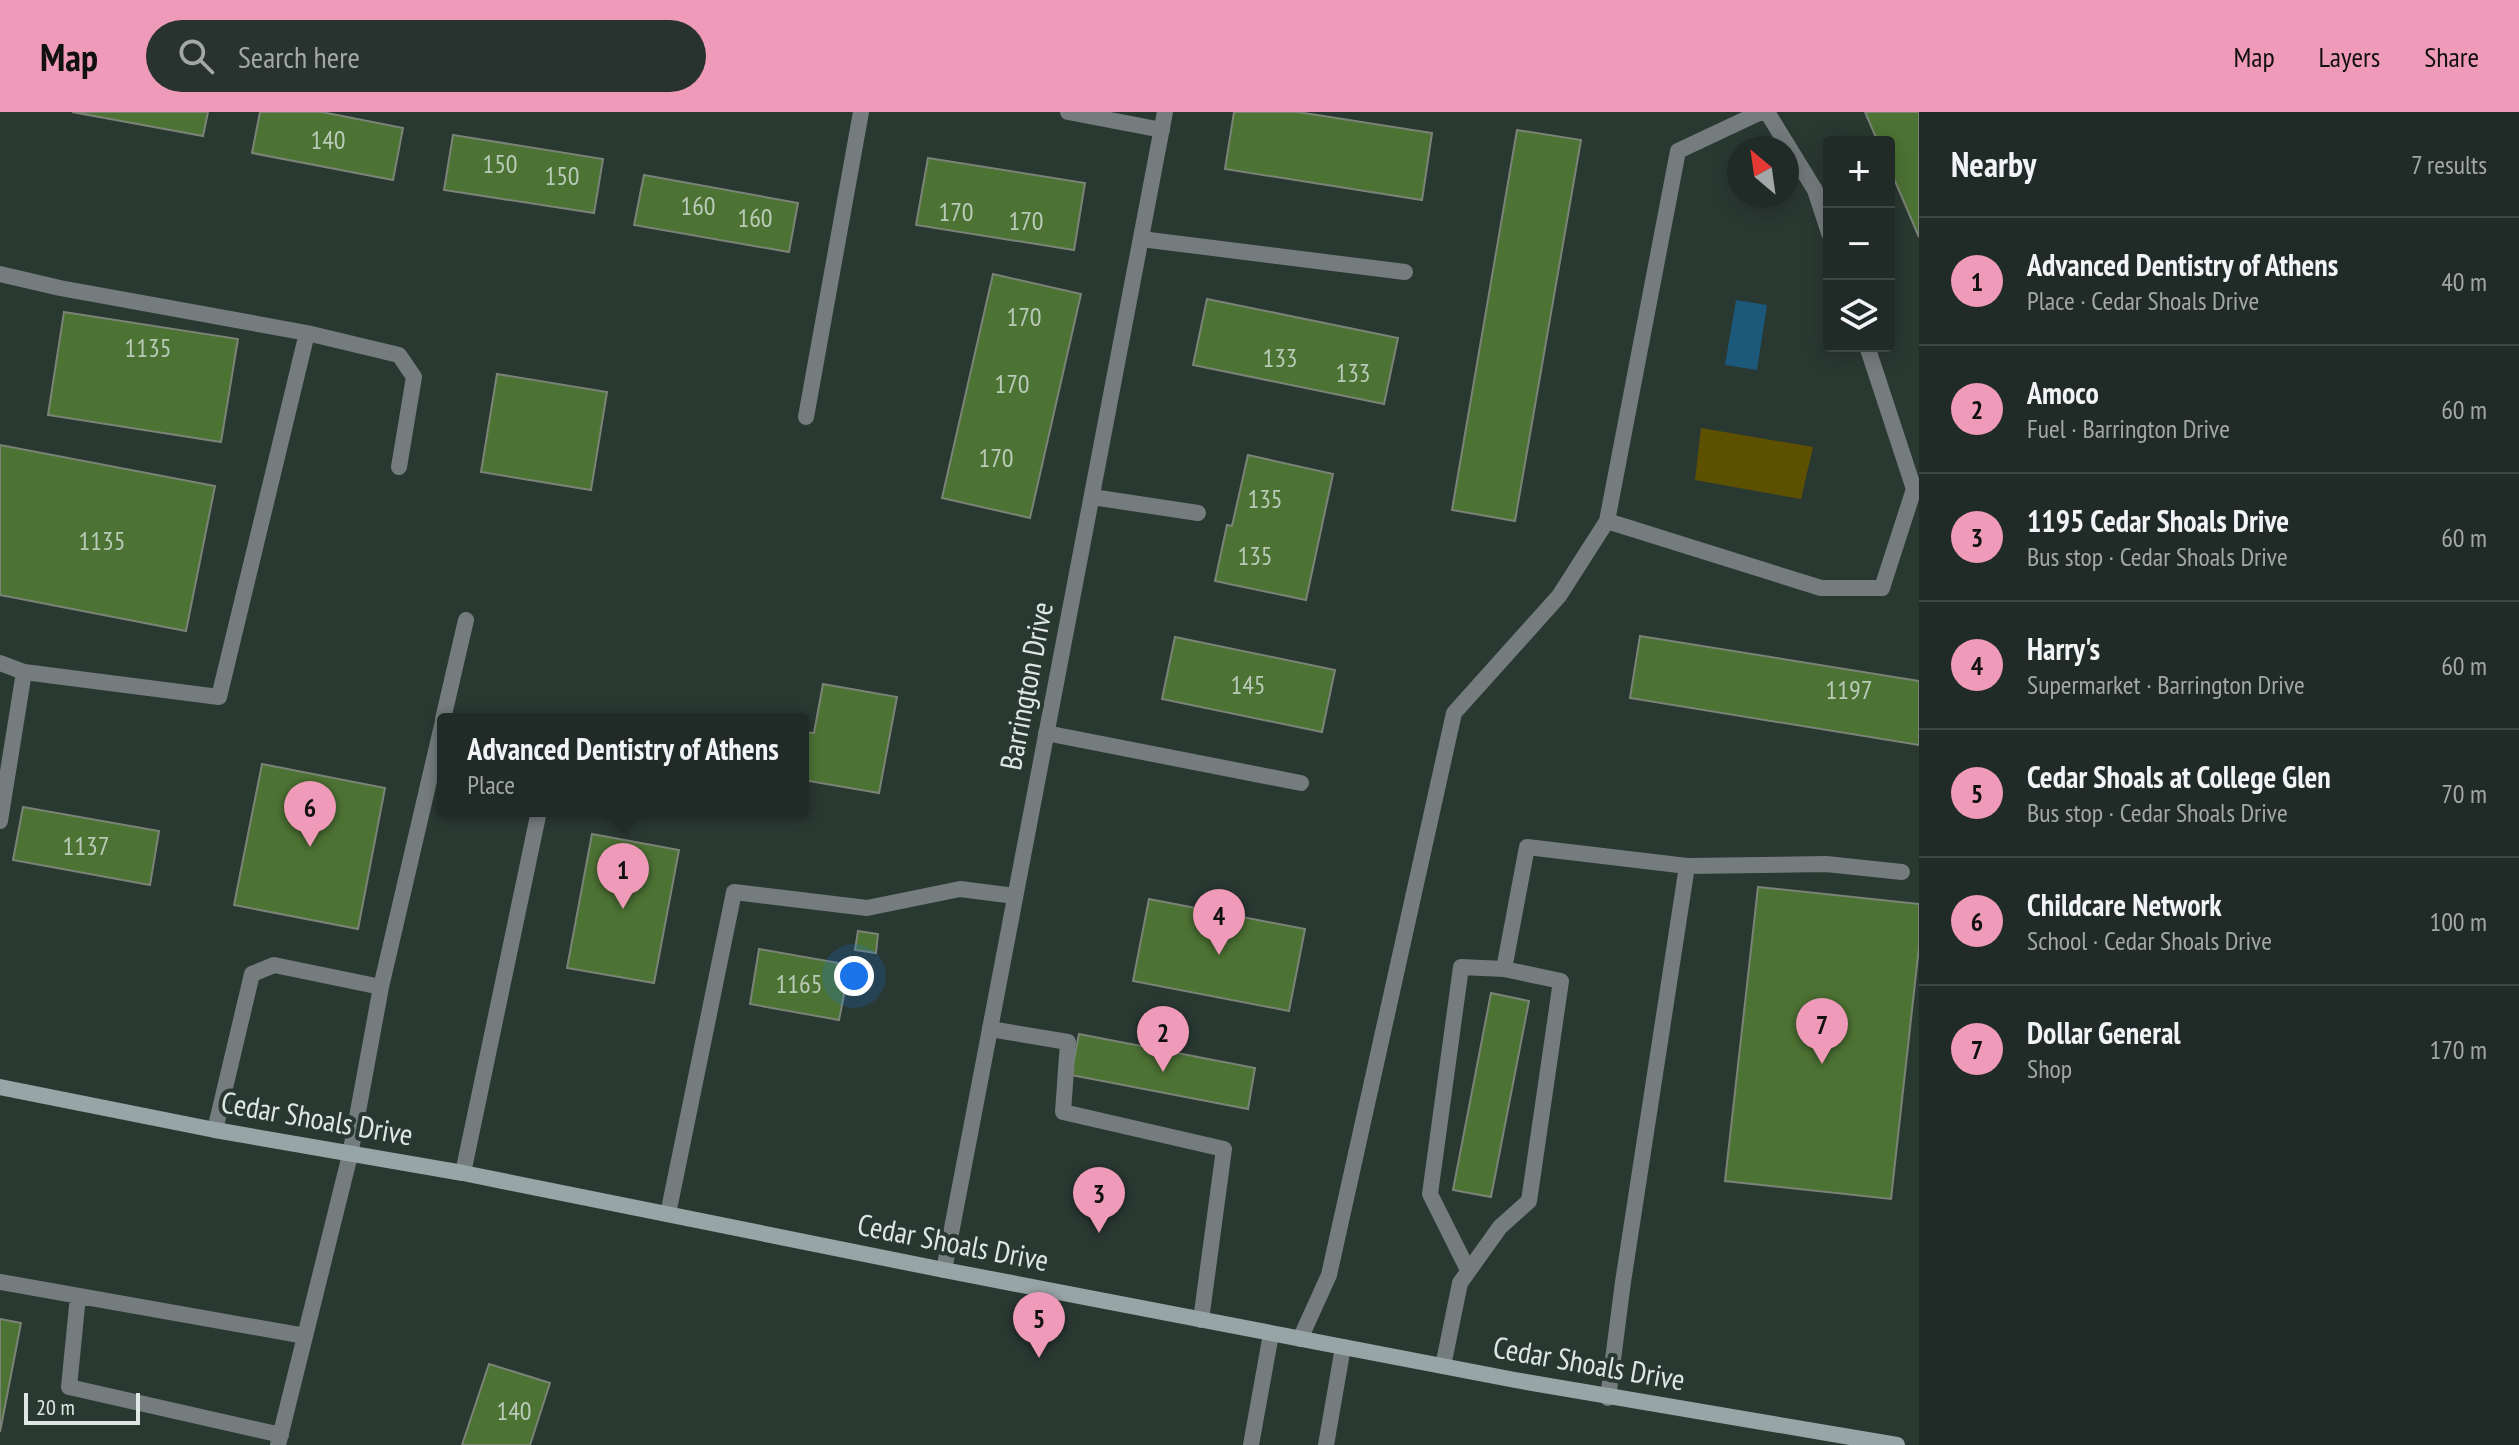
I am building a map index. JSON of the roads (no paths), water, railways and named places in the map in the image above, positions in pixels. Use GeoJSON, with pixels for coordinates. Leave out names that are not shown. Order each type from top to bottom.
{"type":"FeatureCollection","features":[{"type":"Feature","properties":{"kind":"street"},"geometry":{"type":"LineString","coordinates":[[806,417],[861,112]]}},
{"type":"Feature","properties":{"kind":"street"},"geometry":{"type":"LineString","coordinates":[[1068,112],[1162,130]]}},
{"type":"Feature","properties":{"kind":"street","name":"Barrington Drive"},"geometry":{"type":"LineString","coordinates":[[944,1270],[1165,112]]}},
{"type":"Feature","properties":{"kind":"street"},"geometry":{"type":"LineString","coordinates":[[1300,1339],[1329,1275],[1454,713],[1559,596],[1607,521],[1678,151],[1764,112],[1815,190],[1823,215]]}},
{"type":"Feature","properties":{"kind":"street"},"geometry":{"type":"LineString","coordinates":[[1141,239],[1405,272]]}},
{"type":"Feature","properties":{"kind":"street"},"geometry":{"type":"LineString","coordinates":[[0,274],[60,288],[307,333],[399,355],[414,377],[399,467]]}},
{"type":"Feature","properties":{"kind":"street"},"geometry":{"type":"LineString","coordinates":[[0,663],[24,672],[219,697],[307,333]]}},
{"type":"Feature","properties":{"kind":"street"},"geometry":{"type":"LineString","coordinates":[[1607,521],[1821,588],[1882,588],[1914,489],[1869,352]]}},
{"type":"Feature","properties":{"kind":"street"},"geometry":{"type":"LineString","coordinates":[[1092,497],[1198,513]]}},
{"type":"Feature","properties":{"kind":"street"},"geometry":{"type":"LineString","coordinates":[[445,713],[466,620]]}},
{"type":"Feature","properties":{"kind":"street"},"geometry":{"type":"LineString","coordinates":[[0,821],[24,672]]}},
{"type":"Feature","properties":{"kind":"street"},"geometry":{"type":"LineString","coordinates":[[1046,733],[1301,783]]}},
{"type":"Feature","properties":{"kind":"street"},"geometry":{"type":"LineString","coordinates":[[78,1296],[69,1387],[280,1440],[350,1155],[381,987],[437,746]]}},
{"type":"Feature","properties":{"kind":"street"},"geometry":{"type":"LineString","coordinates":[[463,1173],[538,817]]}},
{"type":"Feature","properties":{"kind":"street"},"geometry":{"type":"LineString","coordinates":[[1504,969],[1527,847],[1687,866],[1826,864],[1902,872]]}},
{"type":"Feature","properties":{"kind":"street"},"geometry":{"type":"LineString","coordinates":[[1608,1398],[1687,866]]}},
{"type":"Feature","properties":{"kind":"street"},"geometry":{"type":"LineString","coordinates":[[668,1214],[734,892],[867,908],[960,889],[1015,896]]}},
{"type":"Feature","properties":{"kind":"street"},"geometry":{"type":"LineString","coordinates":[[215,1130],[252,974],[274,965],[381,987]]}},
{"type":"Feature","properties":{"kind":"street"},"geometry":{"type":"LineString","coordinates":[[1443,1366],[1460,1283],[1500,1227],[1529,1201],[1561,981],[1504,969],[1461,967],[1430,1194],[1468,1270]]}},
{"type":"Feature","properties":{"kind":"street"},"geometry":{"type":"LineString","coordinates":[[990,1029],[1068,1042],[1063,1112],[1224,1149],[1201,1320]]}},
{"type":"Feature","properties":{"kind":"street","name":"Cedar Shoals Drive"},"geometry":{"type":"LineString","coordinates":[[0,1087],[215,1130],[463,1173],[944,1270],[1608,1398],[1897,1445]]}},
{"type":"Feature","properties":{"kind":"street"},"geometry":{"type":"LineString","coordinates":[[0,1282],[305,1336]]}},
{"type":"Feature","properties":{"kind":"street"},"geometry":{"type":"LineString","coordinates":[[1251,1445],[1271,1334]]}},
{"type":"Feature","properties":{"kind":"street"},"geometry":{"type":"LineString","coordinates":[[1326,1445],[1343,1347]]}},
{"type":"Feature","properties":{"kind":"water"},"geometry":{"type":"Polygon","coordinates":[[[1736,300],[1767,305],[1757,370],[1725,365],[1736,300]]]}},
{"type":"Feature","properties":{"kind":"place","name":"Childcare Network"},"geometry":{"type":"Point","coordinates":[310,847]}},
{"type":"Feature","properties":{"kind":"place","name":"Advanced Dentistry of Athens"},"geometry":{"type":"Point","coordinates":[623,909]}},
{"type":"Feature","properties":{"kind":"place","name":"Harry's"},"geometry":{"type":"Point","coordinates":[1219,955]}},
{"type":"Feature","properties":{"kind":"place","name":"Dollar General"},"geometry":{"type":"Point","coordinates":[1822,1064]}},
{"type":"Feature","properties":{"kind":"place","name":"Amoco"},"geometry":{"type":"Point","coordinates":[1163,1072]}},
{"type":"Feature","properties":{"kind":"place","name":"1195 Cedar Shoals Drive"},"geometry":{"type":"Point","coordinates":[1099,1233]}},
{"type":"Feature","properties":{"kind":"place","name":"Cedar Shoals at College Glen"},"geometry":{"type":"Point","coordinates":[1039,1358]}}]}
